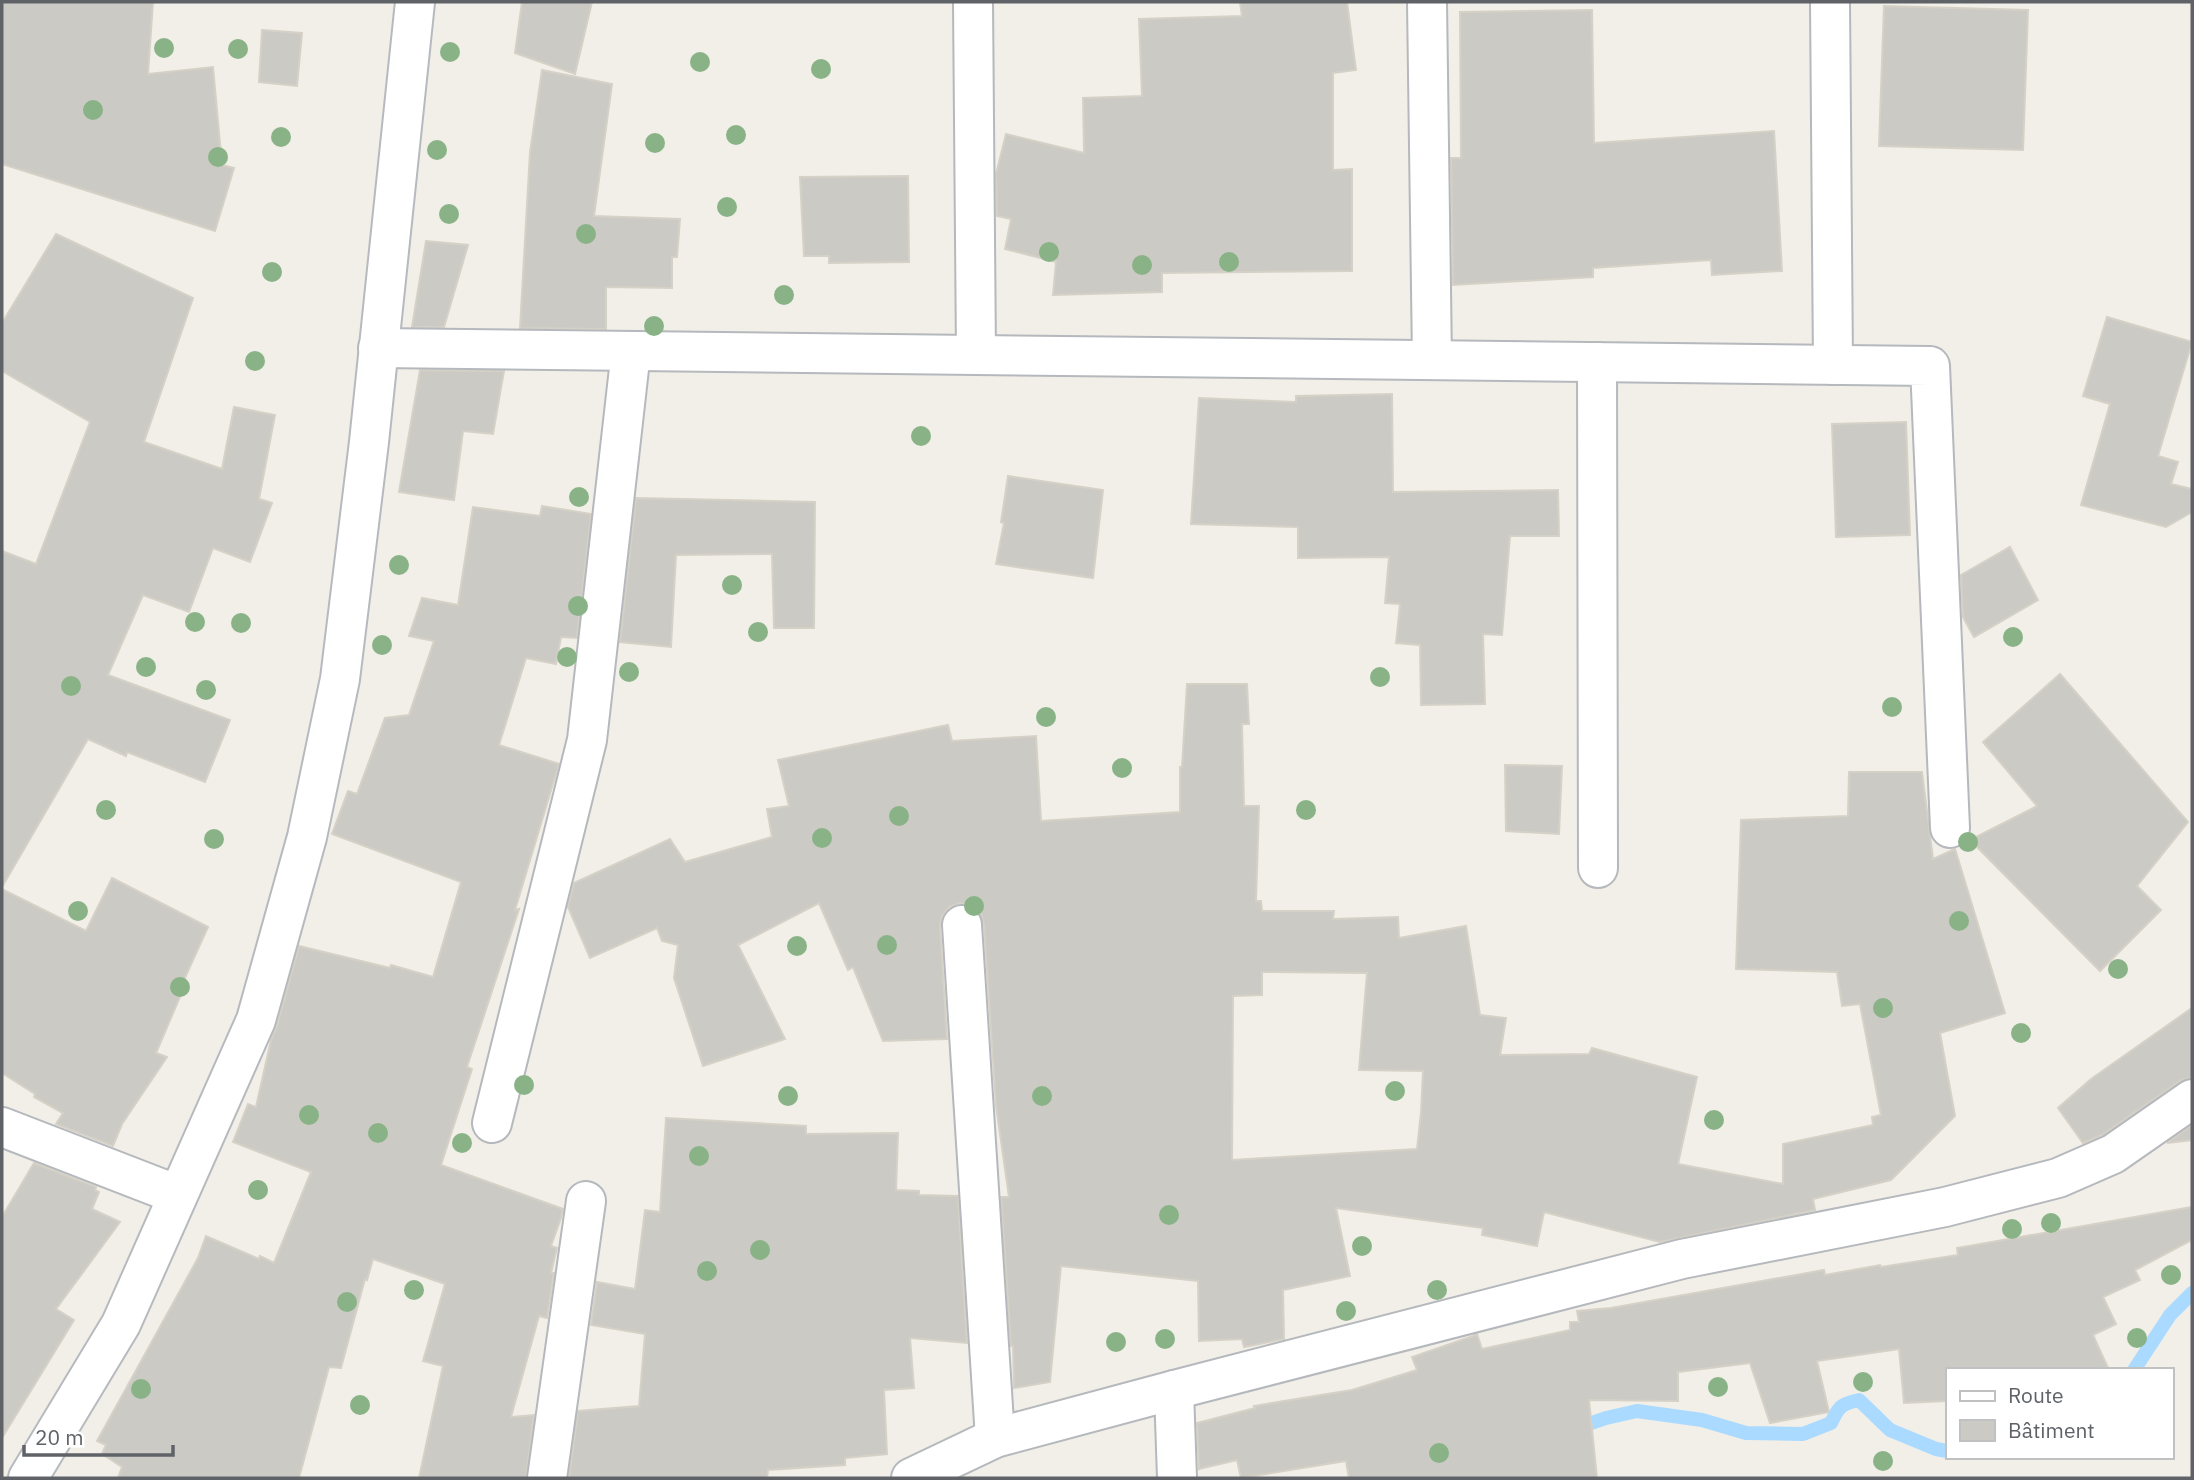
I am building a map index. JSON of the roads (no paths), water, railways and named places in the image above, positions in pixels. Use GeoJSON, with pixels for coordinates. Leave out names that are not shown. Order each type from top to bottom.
{"type":"FeatureCollection","features":[{"type":"Feature","properties":{"kind":"street"},"geometry":{"type":"LineString","coordinates":[[34,1477],[121,1324],[256,1020],[307,837],[340,679],[369,442],[415,2]]}},
{"type":"Feature","properties":{"kind":"street"},"geometry":{"type":"LineString","coordinates":[[973,2],[976,355]]}},
{"type":"Feature","properties":{"kind":"street"},"geometry":{"type":"LineString","coordinates":[[1427,2],[1432,360]]}},
{"type":"Feature","properties":{"kind":"street"},"geometry":{"type":"LineString","coordinates":[[1830,2],[1833,365]]}},
{"type":"Feature","properties":{"kind":"street"},"geometry":{"type":"LineString","coordinates":[[378,348],[1930,366],[1950,828]]}},
{"type":"Feature","properties":{"kind":"street"},"geometry":{"type":"LineString","coordinates":[[492,1123],[587,740],[631,351]]}},
{"type":"Feature","properties":{"kind":"street"},"geometry":{"type":"LineString","coordinates":[[1597,362],[1598,868]]}},
{"type":"Feature","properties":{"kind":"street"},"geometry":{"type":"LineString","coordinates":[[962,925],[995,1438]]}},
{"type":"Feature","properties":{"kind":"street"},"geometry":{"type":"LineString","coordinates":[[911,1478],[995,1438],[1174,1390],[1682,1259],[1945,1207],[2058,1178],[2113,1154],[2192,1099]]}},
{"type":"Feature","properties":{"kind":"street"},"geometry":{"type":"LineString","coordinates":[[2,1126],[178,1195]]}},
{"type":"Feature","properties":{"kind":"street"},"geometry":{"type":"LineString","coordinates":[[547,1478],[586,1201]]}},
{"type":"Feature","properties":{"kind":"street"},"geometry":{"type":"LineString","coordinates":[[1174,1390],[1177,1478]]}},
{"type":"Feature","properties":{"kind":"waterway"},"geometry":{"type":"LineString","coordinates":[[2135,1368],[2170,1315],[2192,1293]]}},
{"type":"Feature","properties":{"kind":"waterway"},"geometry":{"type":"LineString","coordinates":[[1574,1429],[1637,1411],[1702,1420],[1746,1433],[1803,1434],[1831,1423],[1841,1407],[1859,1400],[1890,1430],[1946,1451]]}}]}
